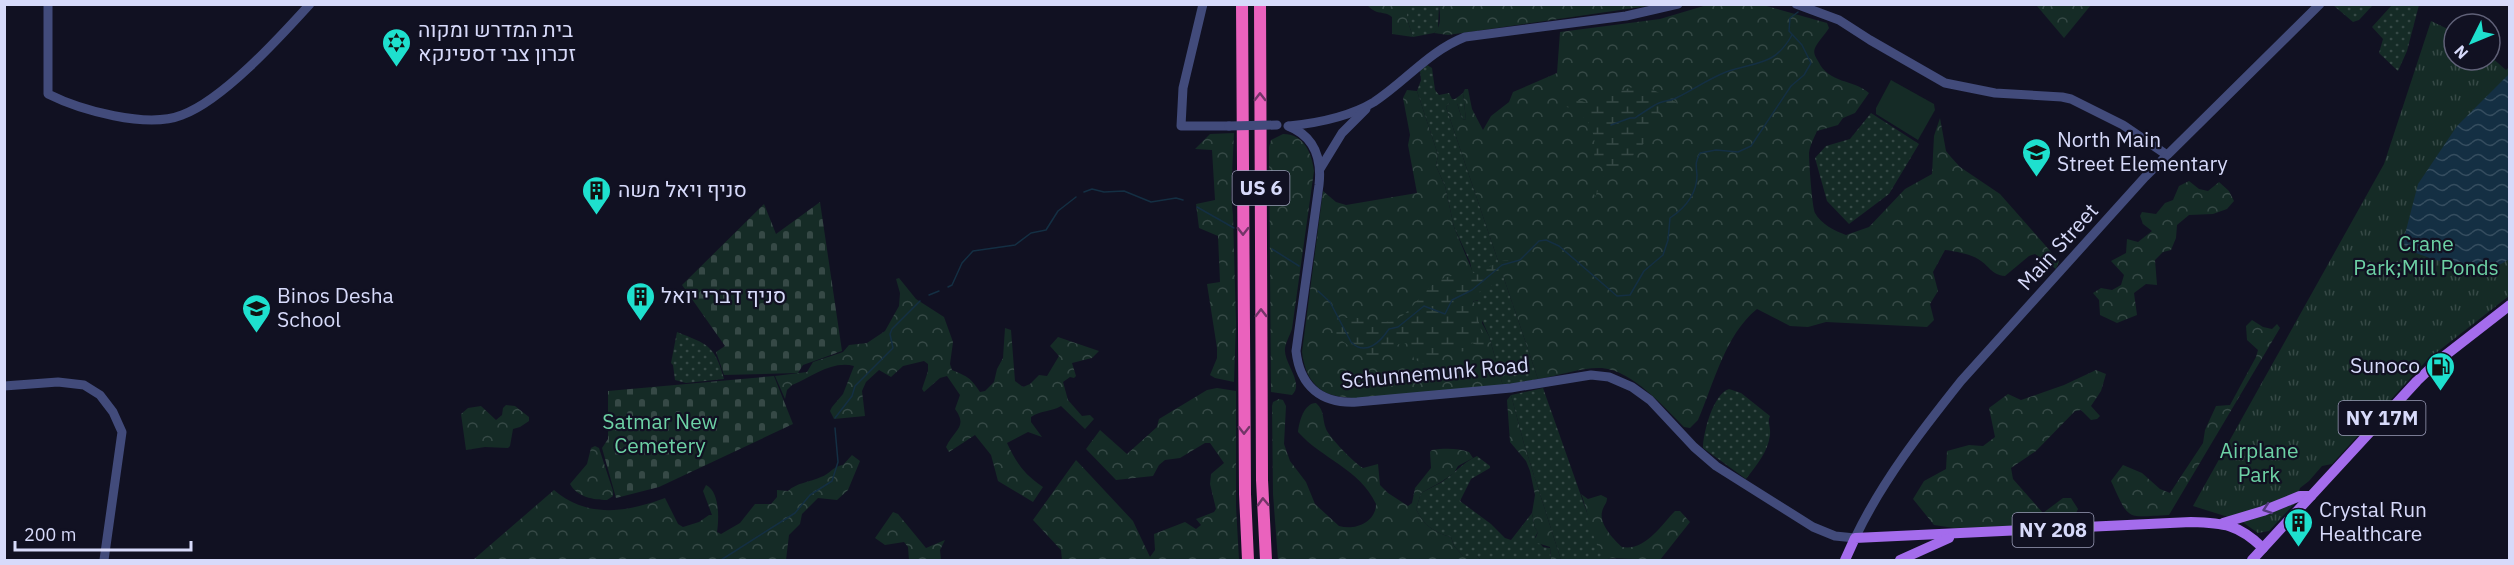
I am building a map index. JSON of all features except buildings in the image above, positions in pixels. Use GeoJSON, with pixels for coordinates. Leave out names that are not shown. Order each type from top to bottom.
{"type":"FeatureCollection","features":[{"type":"Feature","properties":{"kind":"highway","name":"US 6"},"geometry":{"type":"LineString","coordinates":[[1242,4],[1245,494],[1248,561]]}},
{"type":"Feature","properties":{"kind":"highway","name":"US 6"},"geometry":{"type":"LineString","coordinates":[[1260,4],[1262,480],[1266,561]]}},
{"type":"Feature","properties":{"kind":"main road","name":"NY 17M"},"geometry":{"type":"LineString","coordinates":[[2252,561],[2417,381],[2438,361],[2510,305]]}},
{"type":"Feature","properties":{"kind":"main road"},"geometry":{"type":"LineString","coordinates":[[2223,523],[2263,511],[2300,496],[2311,496]]}},
{"type":"Feature","properties":{"kind":"main road","name":"NY 208"},"geometry":{"type":"LineString","coordinates":[[1855,538],[1960,535],[2190,522],[2223,523],[2242,530],[2264,548]]}},
{"type":"Feature","properties":{"kind":"main road","name":"NY 208"},"geometry":{"type":"LineString","coordinates":[[1900,561],[1960,535]]}},
{"type":"Feature","properties":{"kind":"main road"},"geometry":{"type":"LineString","coordinates":[[1845,561],[1855,538]]}},
{"type":"Feature","properties":{"kind":"street"},"geometry":{"type":"LineString","coordinates":[[48,4],[48,94],[69,103],[121,116],[149,119],[181,116],[197,108],[276,42],[310,4]]}},
{"type":"Feature","properties":{"kind":"street"},"geometry":{"type":"LineString","coordinates":[[1203,4],[1183,88],[1181,126],[1288,126],[1344,115],[1374,101],[1432,54],[1449,43],[1465,37],[1626,16],[1678,4]]}},
{"type":"Feature","properties":{"kind":"street"},"geometry":{"type":"LineString","coordinates":[[1796,4],[1839,20],[1945,83],[1995,93],[2071,99],[2123,125],[2167,155]]}},
{"type":"Feature","properties":{"kind":"street","name":"Main Street"},"geometry":{"type":"LineString","coordinates":[[1855,538],[1885,484],[1961,381],[2167,155],[2320,4]]}},
{"type":"Feature","properties":{"kind":"street","name":"Schunnemunk Road"},"geometry":{"type":"LineString","coordinates":[[1320,169],[1342,133],[1374,101]]}},
{"type":"Feature","properties":{"kind":"street","name":"Schunnemunk Road"},"geometry":{"type":"LineString","coordinates":[[1288,126],[1299,131],[1311,144],[1317,154],[1320,169],[1296,351],[1305,380],[1322,396],[1337,402],[1357,402],[1511,388],[1591,375],[1609,377],[1632,387],[1650,400],[1694,447],[1716,466],[1813,527],[1831,535],[1855,538]]}},
{"type":"Feature","properties":{"kind":"street"},"geometry":{"type":"LineString","coordinates":[[4,386],[58,382],[84,385],[104,400],[113,412],[122,432],[104,561]]}},
{"type":"Feature","properties":{"kind":"green space"},"geometry":{"type":"Polygon","coordinates":[[[2091,4],[2064,38],[2038,5],[2091,4]]]}},
{"type":"Feature","properties":{"kind":"green space"},"geometry":{"type":"Polygon","coordinates":[[[1367,5],[1407,5],[1407,19],[1413,37],[1392,34],[1392,17],[1375,11],[1367,5]]]}},
{"type":"Feature","properties":{"kind":"green space"},"geometry":{"type":"Polygon","coordinates":[[[1407,5],[1439,5],[1438,29],[1434,33],[1413,37],[1407,19],[1407,5]]]}},
{"type":"Feature","properties":{"kind":"green space"},"geometry":{"type":"Polygon","coordinates":[[[1439,5],[1655,5],[1448,35],[1434,33],[1439,24],[1439,5]]]}},
{"type":"Feature","properties":{"kind":"green space"},"geometry":{"type":"Polygon","coordinates":[[[1707,5],[1763,5],[1827,23],[1829,28],[1814,50],[1818,61],[1828,74],[1869,93],[1855,113],[1843,118],[1838,125],[1817,131],[1811,144],[1809,158],[1814,209],[1825,224],[1846,235],[1869,227],[1905,189],[1932,174],[1934,136],[1940,118],[1946,151],[1960,167],[2000,194],[2059,261],[2056,269],[2035,254],[2029,256],[2005,276],[1993,272],[1975,257],[1945,250],[1933,272],[1938,291],[1930,304],[1934,320],[1927,327],[1826,322],[1808,327],[1790,326],[1757,309],[1746,320],[1728,346],[1698,420],[1690,428],[1684,427],[1647,391],[1614,371],[1602,368],[1586,369],[1538,379],[1446,107],[1450,103],[1457,103],[1462,119],[1466,120],[1463,93],[1465,89],[1468,89],[1472,109],[1483,130],[1491,116],[1509,102],[1513,92],[1557,73],[1560,32],[1660,19],[1707,5]]]}},
{"type":"Feature","properties":{"kind":"green space"},"geometry":{"type":"Polygon","coordinates":[[[2333,5],[2373,5],[2359,20],[2353,22],[2333,5]]]}},
{"type":"Feature","properties":{"kind":"green space"},"geometry":{"type":"Polygon","coordinates":[[[2392,5],[2419,5],[2407,51],[2398,71],[2379,53],[2383,39],[2372,27],[2392,5]]]}},
{"type":"Feature","properties":{"kind":"green space","name":"Crane Park;Mill Ponds"},"geometry":{"type":"Polygon","coordinates":[[[2431,21],[2442,26],[2442,72],[2502,72],[2502,66],[2506,70],[2509,67],[2509,296],[2427,360],[2332,464],[2322,466],[2300,488],[2295,503],[2269,531],[2258,533],[2241,521],[2193,506],[2384,164],[2431,21]]]}},
{"type":"Feature","properties":{"kind":"green space"},"geometry":{"type":"Polygon","coordinates":[[[1427,65],[1432,68],[1435,90],[1439,95],[1449,93],[1452,99],[1455,99],[1463,93],[1466,120],[1462,119],[1457,103],[1450,103],[1446,107],[1538,379],[1503,386],[1489,336],[1473,300],[1478,301],[1470,262],[1454,227],[1445,186],[1436,166],[1438,155],[1417,91],[1421,80],[1420,71],[1427,65]]]}},
{"type":"Feature","properties":{"kind":"green space"},"geometry":{"type":"Polygon","coordinates":[[[1891,80],[1934,104],[1935,110],[1918,140],[1876,114],[1876,108],[1891,80]]]}},
{"type":"Feature","properties":{"kind":"green space"},"geometry":{"type":"Polygon","coordinates":[[[1640,85],[1678,103],[1656,114],[1652,131],[1637,153],[1623,162],[1602,182],[1595,197],[1596,184],[1606,174],[1602,167],[1594,163],[1595,146],[1592,129],[1581,115],[1563,105],[1564,101],[1581,101],[1594,105],[1616,92],[1640,85]]]}},
{"type":"Feature","properties":{"kind":"green space"},"geometry":{"type":"Polygon","coordinates":[[[1407,90],[1417,91],[1438,155],[1436,166],[1445,186],[1454,227],[1479,287],[1480,300],[1473,301],[1483,315],[1482,323],[1489,336],[1503,386],[1383,398],[1337,396],[1323,391],[1314,383],[1306,369],[1302,352],[1323,191],[1336,202],[1346,205],[1417,193],[1408,145],[1410,135],[1403,98],[1407,90]]]}},
{"type":"Feature","properties":{"kind":"green space"},"geometry":{"type":"Polygon","coordinates":[[[1871,113],[1919,144],[1889,194],[1849,224],[1827,201],[1815,158],[1826,146],[1850,139],[1871,113]]]}},
{"type":"Feature","properties":{"kind":"green space"},"geometry":{"type":"Polygon","coordinates":[[[1234,133],[1231,195],[1236,323],[1234,382],[1210,375],[1217,358],[1217,348],[1207,284],[1220,282],[1218,236],[1199,228],[1196,204],[1215,200],[1212,150],[1195,149],[1210,134],[1234,133]]]}},
{"type":"Feature","properties":{"kind":"green space"},"geometry":{"type":"Polygon","coordinates":[[[1283,134],[1302,141],[1309,151],[1314,171],[1292,329],[1285,348],[1296,385],[1292,395],[1271,392],[1269,147],[1271,140],[1283,134]]]}},
{"type":"Feature","properties":{"kind":"green space"},"geometry":{"type":"Polygon","coordinates":[[[2189,181],[2199,189],[2208,191],[2219,182],[2229,191],[2234,201],[2227,209],[2213,214],[2189,215],[2177,225],[2176,238],[2171,250],[2163,252],[2155,260],[2157,285],[2146,284],[2134,293],[2137,315],[2117,323],[2100,315],[2099,300],[2093,293],[2101,288],[2112,290],[2121,285],[2124,275],[2111,261],[2126,253],[2127,239],[2138,242],[2152,231],[2143,224],[2140,216],[2142,212],[2156,214],[2165,203],[2173,200],[2179,186],[2189,181]]]}},
{"type":"Feature","properties":{"kind":"green space"},"geometry":{"type":"Polygon","coordinates":[[[820,202],[842,351],[803,365],[798,373],[724,375],[716,352],[725,346],[682,285],[764,204],[776,234],[820,202]]]}},
{"type":"Feature","properties":{"kind":"green space"},"geometry":{"type":"Polygon","coordinates":[[[1508,260],[1511,266],[1489,288],[1471,295],[1468,303],[1477,315],[1485,346],[1481,347],[1472,343],[1466,351],[1447,353],[1427,366],[1414,359],[1409,343],[1399,344],[1380,358],[1362,355],[1335,336],[1336,326],[1341,320],[1356,318],[1392,321],[1405,314],[1438,281],[1478,272],[1508,260]]]}},
{"type":"Feature","properties":{"kind":"green space"},"geometry":{"type":"Polygon","coordinates":[[[899,278],[916,299],[944,317],[953,342],[950,364],[952,370],[968,378],[980,392],[985,391],[994,382],[1003,358],[1005,328],[1011,330],[1015,381],[1023,387],[1039,375],[1047,376],[1059,356],[1050,346],[1058,337],[1099,351],[1092,358],[1072,363],[1076,376],[1063,382],[1068,400],[1082,416],[1090,415],[1094,419],[1085,429],[1061,406],[1031,417],[1031,422],[1042,437],[1028,432],[1007,443],[1022,468],[1043,487],[1033,502],[998,481],[991,455],[975,435],[949,452],[946,447],[960,424],[959,415],[955,409],[960,395],[947,376],[940,378],[924,392],[922,389],[928,364],[924,361],[903,366],[891,377],[879,370],[866,382],[862,391],[865,416],[834,419],[830,411],[843,394],[854,366],[830,367],[792,385],[787,390],[785,399],[775,376],[807,372],[813,362],[843,352],[849,345],[867,343],[885,331],[899,306],[900,293],[896,279],[899,278]]]}},
{"type":"Feature","properties":{"kind":"green space"},"geometry":{"type":"Polygon","coordinates":[[[2252,320],[2263,327],[2272,329],[2277,324],[2280,328],[2169,515],[2136,516],[2131,514],[2122,504],[2111,481],[2123,465],[2142,473],[2160,489],[2170,493],[2203,443],[2205,430],[2216,406],[2230,405],[2256,357],[2258,350],[2247,340],[2246,326],[2252,320]]]}},
{"type":"Feature","properties":{"kind":"green space"},"geometry":{"type":"Polygon","coordinates":[[[677,332],[703,343],[713,352],[724,379],[686,383],[675,380],[671,363],[677,332]]]}},
{"type":"Feature","properties":{"kind":"green space"},"geometry":{"type":"Polygon","coordinates":[[[2096,370],[2106,374],[2101,391],[2091,406],[2100,416],[2091,420],[2081,410],[2075,411],[2036,451],[2011,468],[2013,479],[2043,513],[2063,498],[2071,498],[2078,509],[2071,524],[1954,528],[1934,525],[1913,499],[1924,481],[1946,469],[1947,451],[1969,445],[1983,446],[1995,437],[1989,408],[2008,394],[2021,400],[2064,385],[2096,370]]]}},
{"type":"Feature","properties":{"kind":"green space","name":"Satmar New Cemetery"},"geometry":{"type":"Polygon","coordinates":[[[774,376],[793,424],[659,487],[616,498],[602,448],[608,439],[608,391],[774,376]]]}},
{"type":"Feature","properties":{"kind":"green space"},"geometry":{"type":"Polygon","coordinates":[[[1217,388],[1236,391],[1236,506],[1239,560],[1062,560],[1061,550],[1033,520],[1076,460],[1133,521],[1150,557],[1155,550],[1154,534],[1185,522],[1196,529],[1201,525],[1196,519],[1214,512],[1216,509],[1210,484],[1211,474],[1224,463],[1210,443],[1205,443],[1180,458],[1165,460],[1153,476],[1116,480],[1086,449],[1100,430],[1127,454],[1157,427],[1159,419],[1207,390],[1217,388]]]}},
{"type":"Feature","properties":{"kind":"green space"},"geometry":{"type":"Polygon","coordinates":[[[1543,388],[1597,541],[1607,558],[1626,560],[1561,560],[1511,395],[1543,388]]]}},
{"type":"Feature","properties":{"kind":"green space"},"geometry":{"type":"Polygon","coordinates":[[[1729,389],[1741,393],[1770,416],[1770,435],[1767,447],[1746,479],[1703,448],[1707,424],[1714,406],[1723,392],[1729,389]]]}},
{"type":"Feature","properties":{"kind":"green space"},"geometry":{"type":"Polygon","coordinates":[[[1511,395],[1561,560],[1551,560],[1550,547],[1534,542],[1538,532],[1532,513],[1535,495],[1530,471],[1526,461],[1510,442],[1507,400],[1511,395]]]}},
{"type":"Feature","properties":{"kind":"green space"},"geometry":{"type":"Polygon","coordinates":[[[1283,400],[1286,406],[1284,444],[1290,461],[1306,482],[1315,504],[1339,526],[1352,527],[1363,524],[1372,516],[1376,504],[1369,492],[1351,473],[1318,450],[1298,432],[1308,406],[1316,403],[1319,406],[1326,429],[1354,461],[1363,468],[1378,464],[1380,485],[1408,506],[1412,503],[1415,488],[1431,468],[1430,452],[1432,450],[1451,449],[1469,452],[1473,458],[1458,466],[1454,473],[1441,482],[1421,493],[1416,509],[1430,527],[1451,537],[1454,546],[1463,556],[1477,556],[1481,560],[1278,560],[1273,494],[1272,406],[1273,402],[1283,400]]]}},
{"type":"Feature","properties":{"kind":"green space"},"geometry":{"type":"Polygon","coordinates":[[[506,405],[515,406],[529,417],[529,421],[513,429],[510,446],[508,448],[485,447],[466,450],[461,414],[468,408],[481,406],[496,420],[502,415],[506,405]]]}},
{"type":"Feature","properties":{"kind":"green space"},"geometry":{"type":"Polygon","coordinates":[[[595,446],[599,448],[613,491],[613,496],[607,500],[581,495],[570,484],[587,464],[591,448],[595,446]]]}},
{"type":"Feature","properties":{"kind":"green space"},"geometry":{"type":"Polygon","coordinates":[[[852,455],[860,461],[848,490],[837,500],[818,498],[802,514],[800,524],[789,535],[786,560],[473,560],[554,490],[567,499],[594,509],[636,507],[665,498],[678,524],[683,527],[712,515],[703,491],[706,485],[714,493],[718,513],[717,532],[721,534],[740,523],[755,504],[771,504],[777,497],[777,490],[788,491],[799,484],[824,476],[843,465],[852,455]]]}},
{"type":"Feature","properties":{"kind":"green space"},"geometry":{"type":"Polygon","coordinates":[[[1477,456],[1490,468],[1471,479],[1460,501],[1491,524],[1505,538],[1511,540],[1532,513],[1538,532],[1535,537],[1543,547],[1550,548],[1551,560],[1481,560],[1477,556],[1463,556],[1454,546],[1451,537],[1434,530],[1422,519],[1416,509],[1421,493],[1442,482],[1477,456]]]}},
{"type":"Feature","properties":{"kind":"green space"},"geometry":{"type":"Polygon","coordinates":[[[1581,494],[1588,499],[1601,495],[1607,498],[1602,512],[1603,522],[1611,536],[1622,547],[1631,547],[1646,541],[1675,511],[1680,511],[1690,522],[1660,560],[1606,558],[1594,538],[1581,494]]]}},
{"type":"Feature","properties":{"kind":"green space"},"geometry":{"type":"Polygon","coordinates":[[[893,512],[898,514],[926,548],[945,540],[940,550],[941,560],[909,560],[908,547],[904,542],[885,545],[875,538],[893,512]]]}},
{"type":"Feature","properties":{"kind":"water"},"geometry":{"type":"Polygon","coordinates":[[[2509,74],[2509,259],[2495,267],[2479,271],[2443,262],[2408,249],[2403,242],[2418,184],[2457,126],[2509,74]]]}},
{"type":"Feature","properties":{"kind":"waterway"},"geometry":{"type":"LineString","coordinates":[[1318,291],[1330,302],[1351,342],[1362,348],[1373,346],[1389,329],[1398,327],[1424,306],[1445,314],[1452,300],[1472,290],[1502,265],[1520,260],[1539,241],[1546,240],[1559,246],[1617,296],[1630,295],[1644,271],[1663,255],[1668,240],[1670,218],[1681,210],[1695,189],[1696,164],[1700,153],[1716,150],[1738,152],[1751,146],[1791,86],[1804,75],[1811,63],[1802,45],[1789,31],[1790,18],[1798,12]]}},
{"type":"Feature","properties":{"kind":"waterway"},"geometry":{"type":"LineString","coordinates":[[1611,125],[1635,118],[1657,104],[1676,98],[1726,72],[1771,58],[1792,35]]}},
{"type":"Feature","properties":{"kind":"waterway"},"geometry":{"type":"LineString","coordinates":[[1084,192],[1092,189],[1104,192],[1124,191],[1151,202],[1176,198],[1183,200]]}},
{"type":"Feature","properties":{"kind":"waterway"},"geometry":{"type":"LineString","coordinates":[[948,287],[952,285],[962,263],[973,251],[1015,245],[1031,233],[1046,230],[1058,211],[1076,197]]}},
{"type":"Feature","properties":{"kind":"waterway"},"geometry":{"type":"LineString","coordinates":[[1197,207],[1234,228]]}},
{"type":"Feature","properties":{"kind":"waterway"},"geometry":{"type":"LineString","coordinates":[[1272,249],[1299,266]]}},
{"type":"Feature","properties":{"kind":"waterway"},"geometry":{"type":"LineString","coordinates":[[929,295],[939,291]]}},
{"type":"Feature","properties":{"kind":"waterway"},"geometry":{"type":"LineString","coordinates":[[835,418],[852,396],[855,386],[893,348],[890,334],[892,329],[920,301]]}},
{"type":"Feature","properties":{"kind":"waterway"},"geometry":{"type":"LineString","coordinates":[[721,560],[795,513],[810,495],[832,481],[838,462],[835,428]]}},
{"type":"Feature","properties":{"kind":"place","name":"בית המדרש ומקוה זכרון צבי דספינקא"},"geometry":{"type":"Point","coordinates":[397,68]}},
{"type":"Feature","properties":{"kind":"place","name":"North Main Street Elementary"},"geometry":{"type":"Point","coordinates":[2036,178]}},
{"type":"Feature","properties":{"kind":"place","name":"סניף ויאל משה"},"geometry":{"type":"Point","coordinates":[597,216]}},
{"type":"Feature","properties":{"kind":"place","name":"סניף דברי יואל"},"geometry":{"type":"Point","coordinates":[640,322]}},
{"type":"Feature","properties":{"kind":"place","name":"Binos Desha School"},"geometry":{"type":"Point","coordinates":[256,334]}},
{"type":"Feature","properties":{"kind":"place","name":"Sunoco"},"geometry":{"type":"Point","coordinates":[2441,392]}},
{"type":"Feature","properties":{"kind":"place","name":"Crystal Run Healthcare"},"geometry":{"type":"Point","coordinates":[2298,548]}},
{"type":"Feature","properties":{"kind":"park label","name":"Airplane Park"},"geometry":{"type":"Point","coordinates":[2259,463]}}]}
